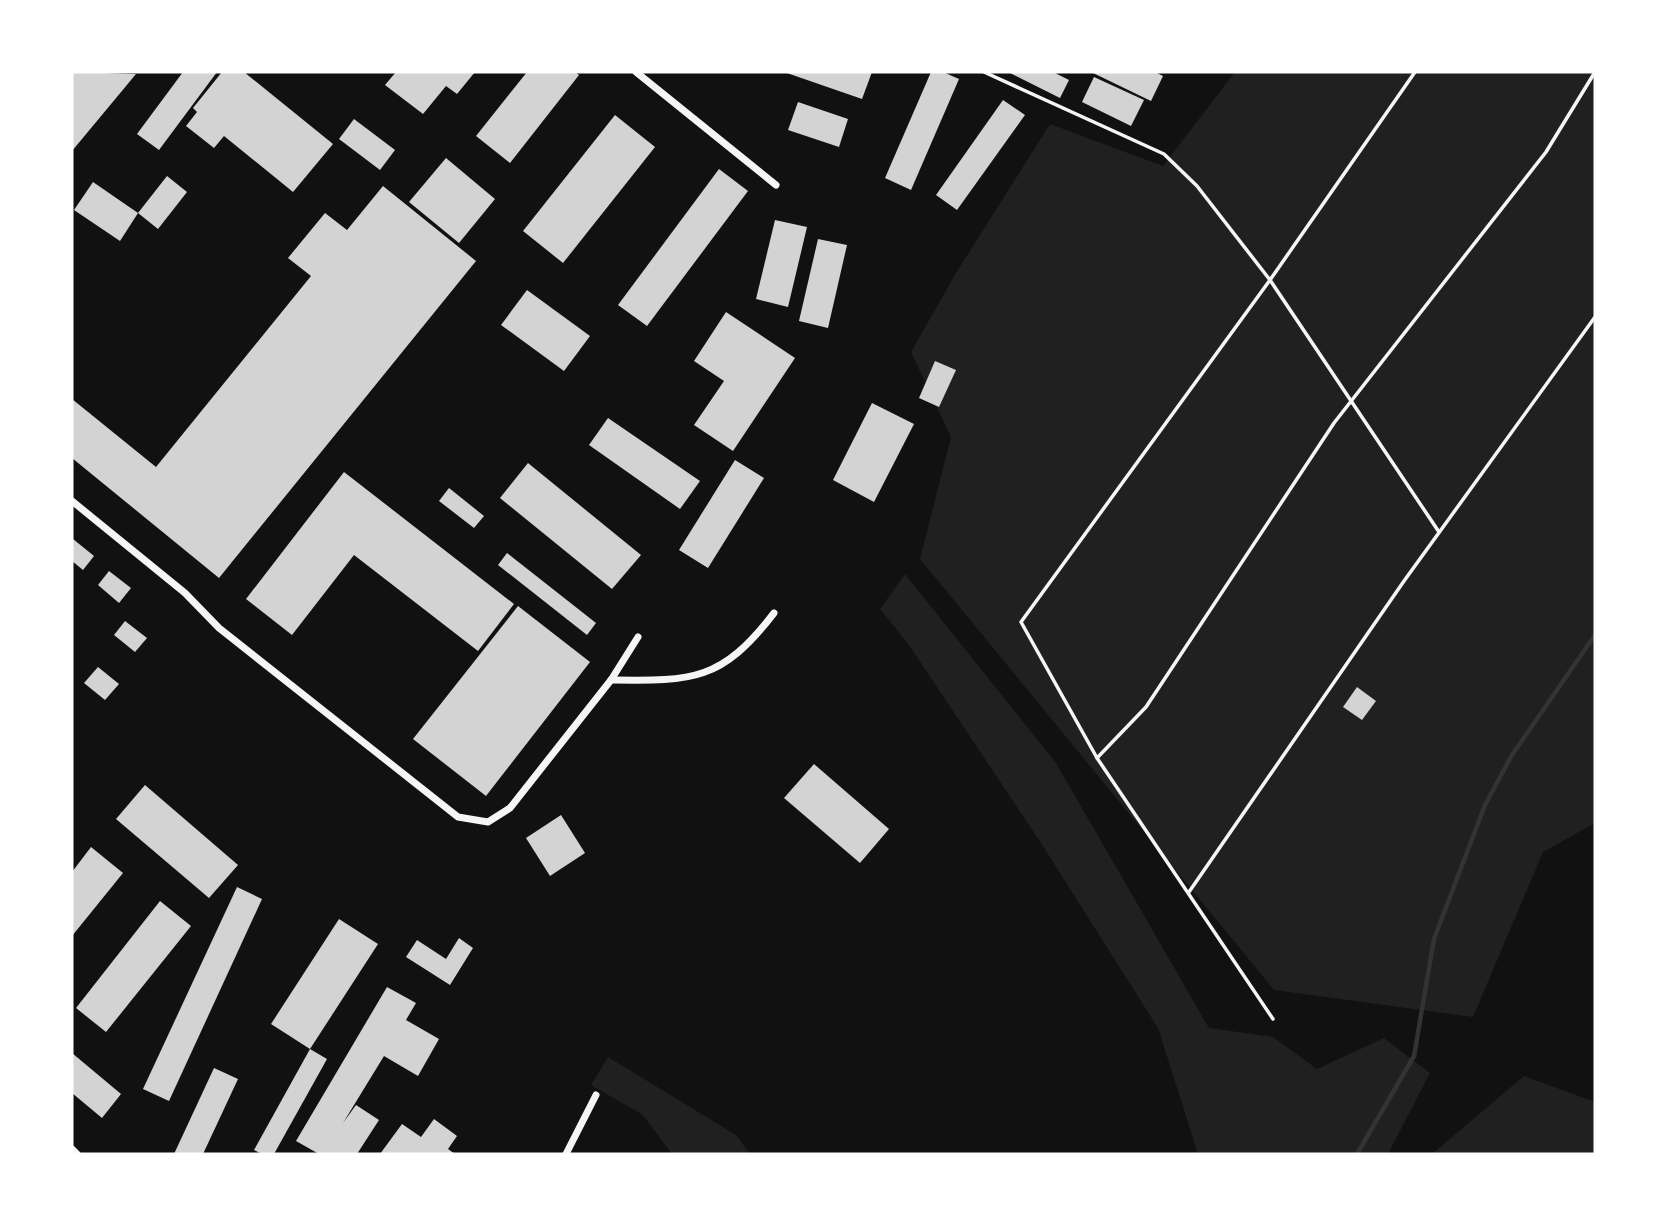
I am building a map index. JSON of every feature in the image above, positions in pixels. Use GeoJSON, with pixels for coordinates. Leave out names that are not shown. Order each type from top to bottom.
{"type":"FeatureCollection","features":[{"type":"Feature","properties":{"kind":"street"},"geometry":{"type":"LineString","coordinates":[[636,72],[776,185]]}},
{"type":"Feature","properties":{"kind":"street"},"geometry":{"type":"LineString","coordinates":[[72,501],[185,593],[219,628],[458,817],[488,822],[510,808],[611,680],[638,636]]}},
{"type":"Feature","properties":{"kind":"street"},"geometry":{"type":"LineString","coordinates":[[611,680],[669,682],[708,673],[725,664],[756,636],[774,613]]}},
{"type":"Feature","properties":{"kind":"street"},"geometry":{"type":"LineString","coordinates":[[566,1154],[596,1095]]}},
{"type":"Feature","properties":{"kind":"street"},"geometry":{"type":"LineString","coordinates":[[72,1149],[77,1154]]}},
{"type":"Feature","properties":{"kind":"lane"},"geometry":{"type":"LineString","coordinates":[[984,72],[1164,153],[1197,186],[1270,280],[1440,532]]}},
{"type":"Feature","properties":{"kind":"lane"},"geometry":{"type":"LineString","coordinates":[[1273,1019],[1097,758],[1021,622],[1270,280],[1415,72]]}},
{"type":"Feature","properties":{"kind":"lane"},"geometry":{"type":"LineString","coordinates":[[1097,758],[1146,708],[1351,401],[1546,152],[1595,72]]}},
{"type":"Feature","properties":{"kind":"lane"},"geometry":{"type":"LineString","coordinates":[[1189,892],[1440,532],[1595,317]]}},
{"type":"Feature","properties":{"kind":"shaded area"},"geometry":{"type":"Polygon","coordinates":[[[1235,72],[1595,72],[1595,823],[1543,852],[1473,1017],[1274,990],[920,559],[951,437],[911,352],[956,273],[1050,124],[1163,166],[1235,72]]]}},
{"type":"Feature","properties":{"kind":"shaded area"},"geometry":{"type":"Polygon","coordinates":[[[905,574],[1056,763],[1209,1028],[1273,1037],[1317,1069],[1384,1038],[1430,1073],[1388,1154],[1198,1154],[1158,1028],[1041,843],[909,645],[880,609],[905,574]]]}},
{"type":"Feature","properties":{"kind":"shaded area"},"geometry":{"type":"Polygon","coordinates":[[[608,1057],[736,1135],[750,1154],[672,1154],[643,1115],[591,1085],[608,1057]]]}},
{"type":"Feature","properties":{"kind":"shaded area"},"geometry":{"type":"Polygon","coordinates":[[[1524,1076],[1595,1102],[1595,1154],[1432,1154],[1524,1076]]]}},
{"type":"Feature","properties":{"kind":"building"},"geometry":{"type":"Polygon","coordinates":[[[72,72],[136,74],[72,151],[72,72]]]}},
{"type":"Feature","properties":{"kind":"building"},"geometry":{"type":"Polygon","coordinates":[[[183,72],[217,72],[159,150],[137,134],[183,72]]]}},
{"type":"Feature","properties":{"kind":"building"},"geometry":{"type":"Polygon","coordinates":[[[222,72],[244,72],[333,144],[293,192],[224,136],[214,148],[186,126],[197,112],[193,108],[222,72]]]}},
{"type":"Feature","properties":{"kind":"building"},"geometry":{"type":"Polygon","coordinates":[[[396,72],[475,72],[457,94],[446,86],[423,114],[385,85],[396,72]]]}},
{"type":"Feature","properties":{"kind":"building"},"geometry":{"type":"Polygon","coordinates":[[[527,72],[575,72],[579,75],[510,163],[476,136],[527,72]]]}},
{"type":"Feature","properties":{"kind":"building"},"geometry":{"type":"Polygon","coordinates":[[[784,72],[872,72],[862,99],[784,72]]]}},
{"type":"Feature","properties":{"kind":"building"},"geometry":{"type":"Polygon","coordinates":[[[931,72],[943,72],[959,79],[911,190],[885,178],[931,72]]]}},
{"type":"Feature","properties":{"kind":"building"},"geometry":{"type":"Polygon","coordinates":[[[1008,72],[1053,72],[1069,80],[1060,98],[1008,72]]]}},
{"type":"Feature","properties":{"kind":"building"},"geometry":{"type":"Polygon","coordinates":[[[1091,72],[1155,72],[1163,76],[1151,101],[1091,72]]]}},
{"type":"Feature","properties":{"kind":"building"},"geometry":{"type":"Polygon","coordinates":[[[1094,77],[1144,100],[1131,126],[1082,102],[1094,77]]]}},
{"type":"Feature","properties":{"kind":"building"},"geometry":{"type":"Polygon","coordinates":[[[1003,100],[1025,115],[957,210],[936,195],[1003,100]]]}},
{"type":"Feature","properties":{"kind":"building"},"geometry":{"type":"Polygon","coordinates":[[[798,102],[848,119],[839,147],[788,130],[798,102]]]}},
{"type":"Feature","properties":{"kind":"building"},"geometry":{"type":"Polygon","coordinates":[[[615,115],[655,147],[563,263],[523,231],[615,115]]]}},
{"type":"Feature","properties":{"kind":"building"},"geometry":{"type":"Polygon","coordinates":[[[354,119],[395,150],[380,170],[339,139],[354,119]]]}},
{"type":"Feature","properties":{"kind":"building"},"geometry":{"type":"Polygon","coordinates":[[[446,158],[495,199],[459,243],[409,202],[446,158]]]}},
{"type":"Feature","properties":{"kind":"building"},"geometry":{"type":"Polygon","coordinates":[[[719,169],[748,191],[647,326],[618,305],[719,169]]]}},
{"type":"Feature","properties":{"kind":"building"},"geometry":{"type":"Polygon","coordinates":[[[167,176],[187,192],[158,229],[138,213],[167,176]]]}},
{"type":"Feature","properties":{"kind":"building"},"geometry":{"type":"Polygon","coordinates":[[[93,182],[138,213],[120,241],[74,210],[93,182]]]}},
{"type":"Feature","properties":{"kind":"building"},"geometry":{"type":"Polygon","coordinates":[[[383,186],[476,261],[219,578],[72,458],[72,399],[156,467],[311,276],[288,258],[325,213],[347,230],[383,186]]]}},
{"type":"Feature","properties":{"kind":"building"},"geometry":{"type":"Polygon","coordinates":[[[775,220],[807,227],[788,307],[756,299],[775,220]]]}},
{"type":"Feature","properties":{"kind":"building"},"geometry":{"type":"Polygon","coordinates":[[[818,239],[847,245],[828,328],[799,321],[818,239]]]}},
{"type":"Feature","properties":{"kind":"building"},"geometry":{"type":"Polygon","coordinates":[[[527,290],[590,336],[564,371],[501,325],[527,290]]]}},
{"type":"Feature","properties":{"kind":"building"},"geometry":{"type":"Polygon","coordinates":[[[726,312],[795,358],[733,451],[694,425],[724,381],[694,361],[726,312]]]}},
{"type":"Feature","properties":{"kind":"building"},"geometry":{"type":"Polygon","coordinates":[[[935,361],[956,370],[939,407],[919,398],[935,361]]]}},
{"type":"Feature","properties":{"kind":"building"},"geometry":{"type":"Polygon","coordinates":[[[872,403],[914,424],[874,502],[833,480],[872,403]]]}},
{"type":"Feature","properties":{"kind":"building"},"geometry":{"type":"Polygon","coordinates":[[[608,418],[700,481],[680,509],[589,445],[608,418]]]}},
{"type":"Feature","properties":{"kind":"building"},"geometry":{"type":"Polygon","coordinates":[[[735,460],[764,478],[708,568],[679,550],[735,460]]]}},
{"type":"Feature","properties":{"kind":"building"},"geometry":{"type":"Polygon","coordinates":[[[528,463],[641,555],[612,589],[500,498],[528,463]]]}},
{"type":"Feature","properties":{"kind":"building"},"geometry":{"type":"Polygon","coordinates":[[[344,472],[514,604],[478,651],[354,555],[292,635],[246,599],[344,472]]]}},
{"type":"Feature","properties":{"kind":"building"},"geometry":{"type":"Polygon","coordinates":[[[449,488],[484,516],[474,528],[439,501],[449,488]]]}},
{"type":"Feature","properties":{"kind":"building"},"geometry":{"type":"Polygon","coordinates":[[[73,539],[94,556],[83,570],[72,561],[73,539]]]}},
{"type":"Feature","properties":{"kind":"building"},"geometry":{"type":"Polygon","coordinates":[[[507,553],[596,623],[587,635],[498,565],[507,553]]]}},
{"type":"Feature","properties":{"kind":"building"},"geometry":{"type":"Polygon","coordinates":[[[109,571],[131,588],[119,603],[98,585],[109,571]]]}},
{"type":"Feature","properties":{"kind":"building"},"geometry":{"type":"Polygon","coordinates":[[[518,606],[590,662],[486,796],[413,739],[518,606]]]}},
{"type":"Feature","properties":{"kind":"building"},"geometry":{"type":"Polygon","coordinates":[[[125,621],[147,638],[135,652],[114,635],[125,621]]]}},
{"type":"Feature","properties":{"kind":"building"},"geometry":{"type":"Polygon","coordinates":[[[98,667],[119,684],[105,700],[84,683],[98,667]]]}},
{"type":"Feature","properties":{"kind":"building"},"geometry":{"type":"Polygon","coordinates":[[[1357,687],[1376,701],[1362,720],[1343,707],[1357,687]]]}},
{"type":"Feature","properties":{"kind":"building"},"geometry":{"type":"Polygon","coordinates":[[[814,764],[889,829],[860,863],[784,798],[814,764]]]}},
{"type":"Feature","properties":{"kind":"building"},"geometry":{"type":"Polygon","coordinates":[[[145,785],[238,865],[209,898],[116,819],[145,785]]]}},
{"type":"Feature","properties":{"kind":"building"},"geometry":{"type":"Polygon","coordinates":[[[561,815],[585,853],[550,876],[526,838],[561,815]]]}},
{"type":"Feature","properties":{"kind":"building"},"geometry":{"type":"Polygon","coordinates":[[[91,847],[123,873],[72,936],[72,872],[91,847]]]}},
{"type":"Feature","properties":{"kind":"building"},"geometry":{"type":"Polygon","coordinates":[[[237,887],[262,899],[169,1101],[143,1089],[237,887]]]}},
{"type":"Feature","properties":{"kind":"building"},"geometry":{"type":"Polygon","coordinates":[[[160,901],[191,926],[106,1032],[76,1008],[160,901]]]}},
{"type":"Feature","properties":{"kind":"building"},"geometry":{"type":"Polygon","coordinates":[[[339,919],[378,944],[310,1049],[271,1024],[339,919]]]}},
{"type":"Feature","properties":{"kind":"building"},"geometry":{"type":"Polygon","coordinates":[[[459,938],[473,948],[450,985],[406,957],[417,940],[446,959],[459,938]]]}},
{"type":"Feature","properties":{"kind":"building"},"geometry":{"type":"Polygon","coordinates":[[[387,987],[416,1003],[406,1020],[439,1039],[418,1076],[384,1056],[343,1123],[356,1105],[379,1120],[357,1154],[319,1154],[296,1141],[387,987]]]}},
{"type":"Feature","properties":{"kind":"building"},"geometry":{"type":"Polygon","coordinates":[[[310,1049],[327,1059],[274,1154],[262,1154],[254,1150],[310,1049]]]}},
{"type":"Feature","properties":{"kind":"building"},"geometry":{"type":"Polygon","coordinates":[[[72,1053],[121,1094],[102,1118],[72,1093],[72,1053]]]}},
{"type":"Feature","properties":{"kind":"building"},"geometry":{"type":"Polygon","coordinates":[[[214,1068],[238,1079],[203,1154],[174,1154],[214,1068]]]}},
{"type":"Feature","properties":{"kind":"building"},"geometry":{"type":"Polygon","coordinates":[[[434,1119],[457,1136],[448,1149],[455,1154],[380,1154],[402,1124],[421,1137],[434,1119]]]}},
{"type":"Feature","properties":{"kind":"waterway"},"geometry":{"type":"LineString","coordinates":[[1357,1154],[1414,1056],[1434,939],[1485,805],[1512,755],[1595,635]]}}]}
